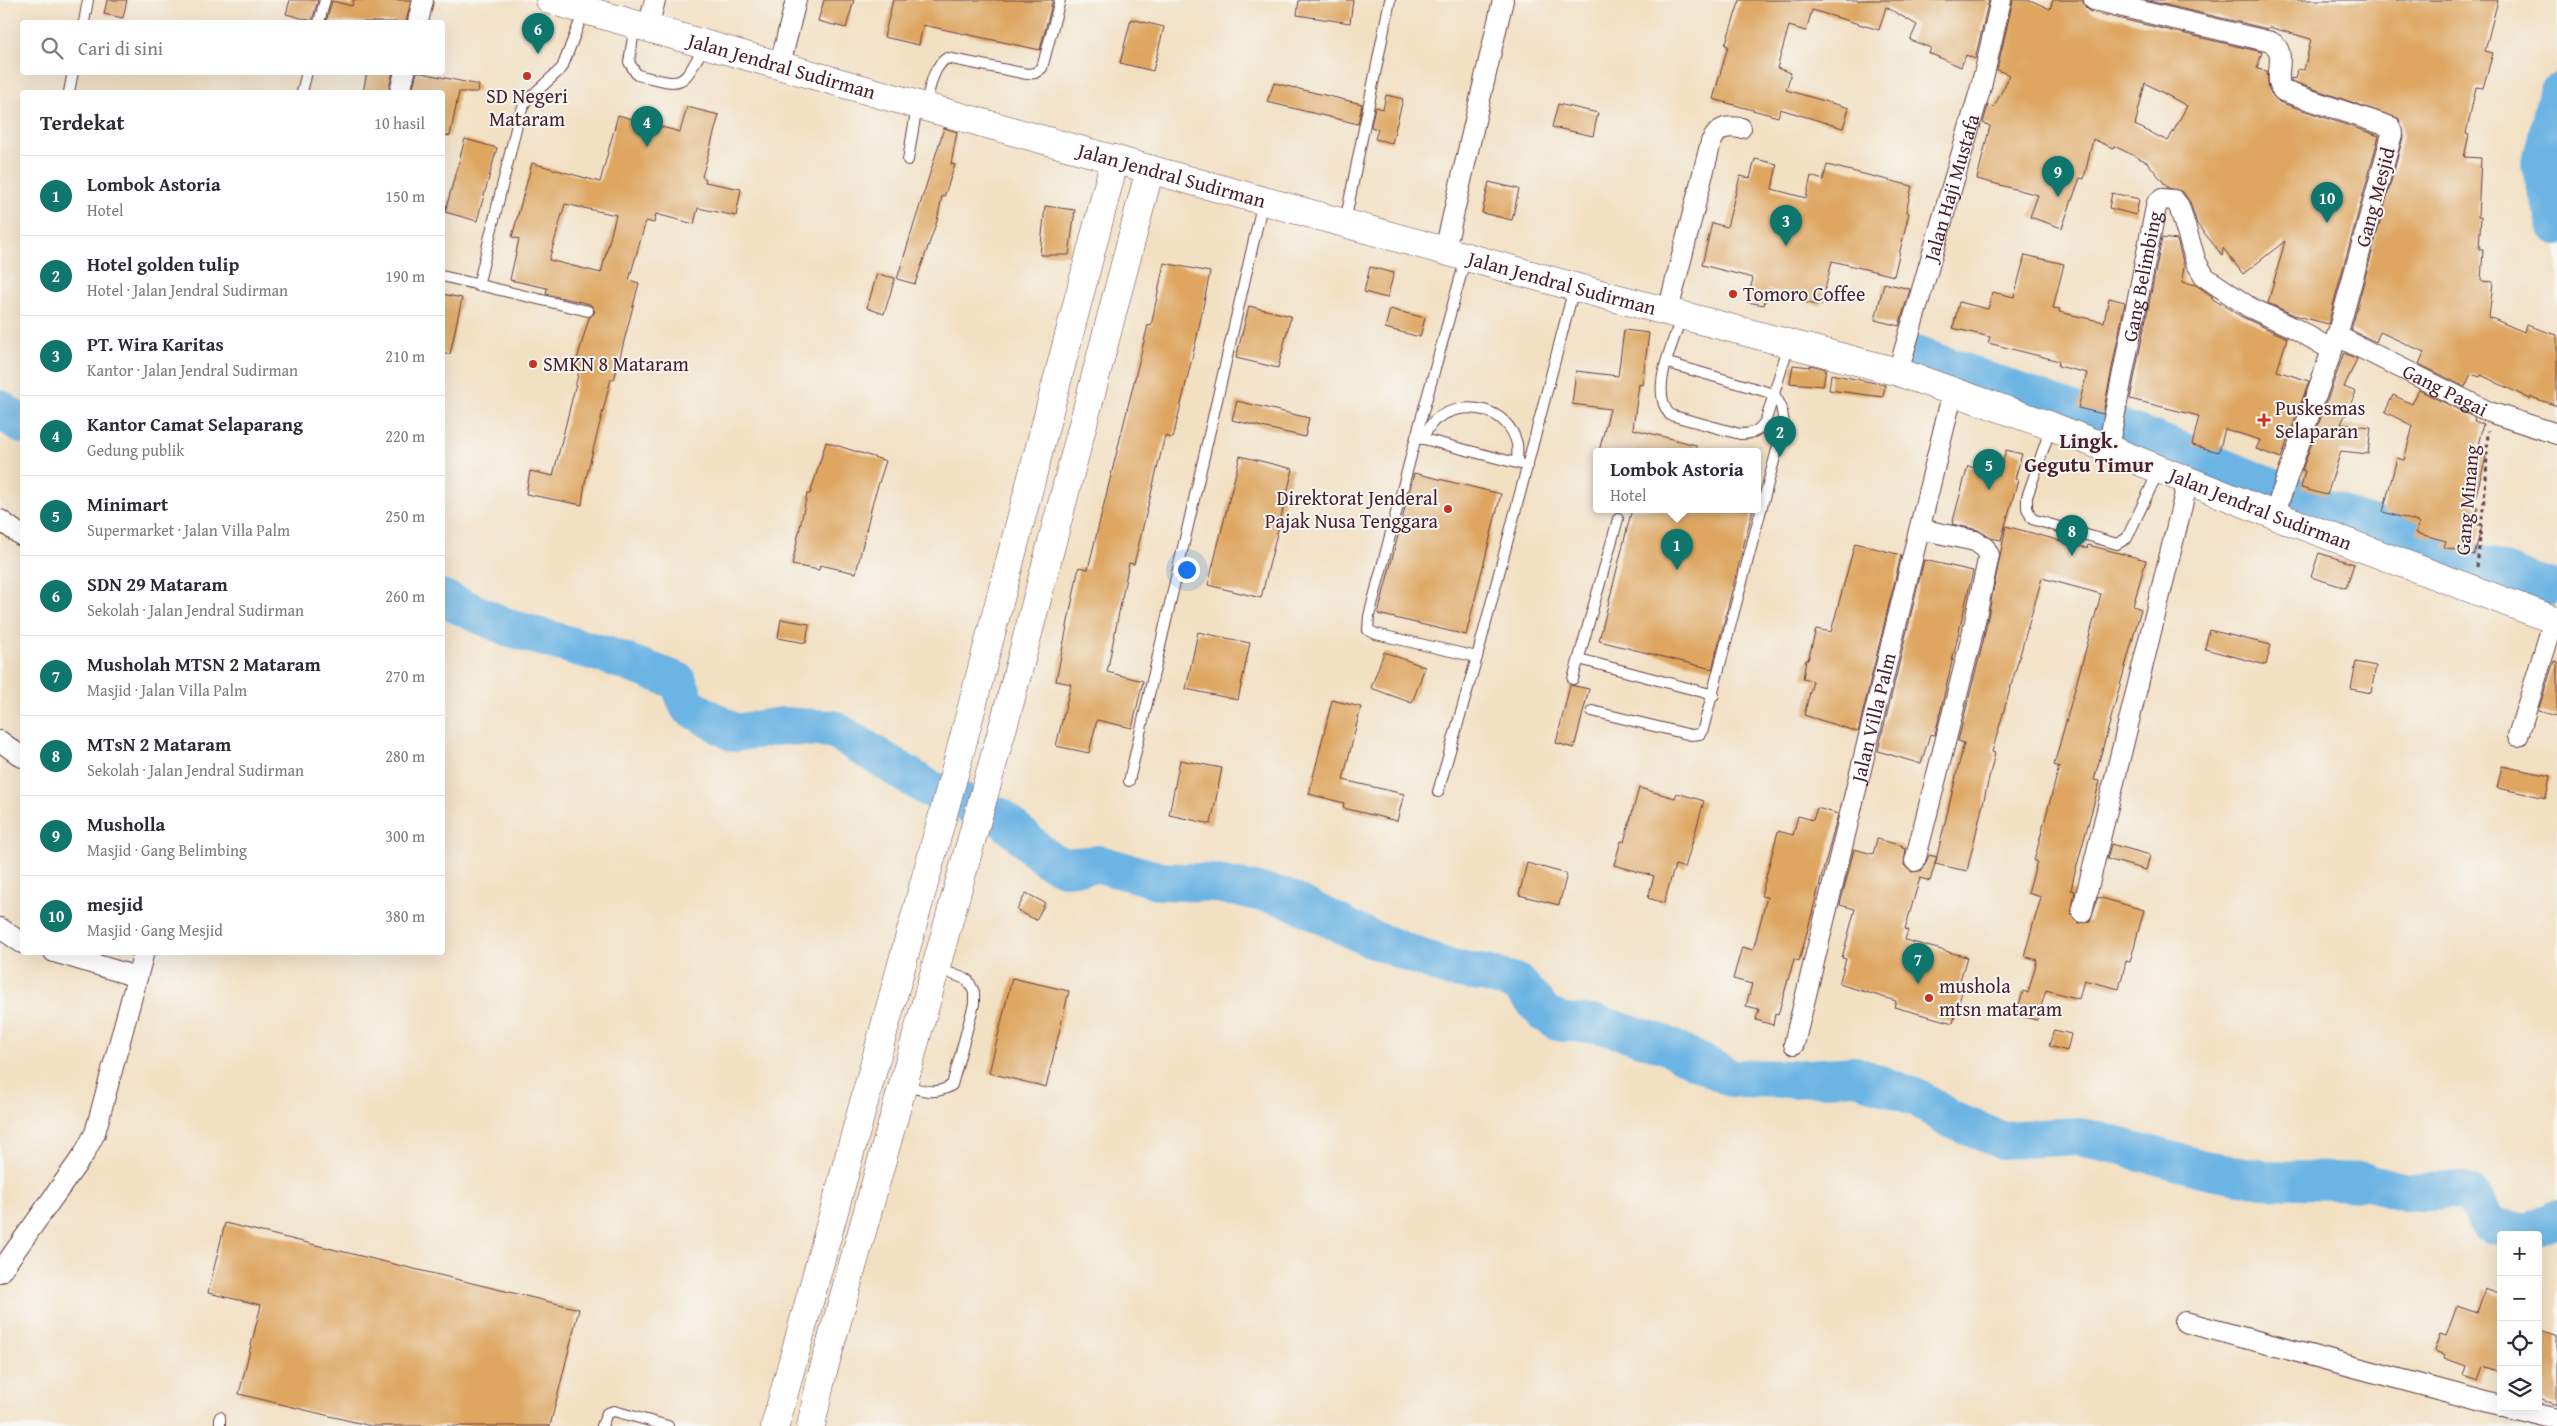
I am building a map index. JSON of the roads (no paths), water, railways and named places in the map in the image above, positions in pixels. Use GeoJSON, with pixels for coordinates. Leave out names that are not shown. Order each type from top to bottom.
{"type":"FeatureCollection","features":[{"type":"Feature","properties":{"kind":"main road","name":"Jalan Jendral Sudirman"},"geometry":{"type":"LineString","coordinates":[[550,0],[921,106],[1575,286],[1898,372],[2051,426],[2274,515],[2556,620]]}},
{"type":"Feature","properties":{"kind":"main road"},"geometry":{"type":"LineString","coordinates":[[775,1426],[937,840],[1115,159]]}},
{"type":"Feature","properties":{"kind":"main road"},"geometry":{"type":"LineString","coordinates":[[811,1426],[822,1375],[905,1086],[992,766],[1150,169]]}},
{"type":"Feature","properties":{"kind":"street"},"geometry":{"type":"LineString","coordinates":[[419,20],[424,0]]}},
{"type":"Feature","properties":{"kind":"street"},"geometry":{"type":"LineString","coordinates":[[642,26],[654,0]]}},
{"type":"Feature","properties":{"kind":"street"},"geometry":{"type":"LineString","coordinates":[[780,65],[796,0]]}},
{"type":"Feature","properties":{"kind":"street"},"geometry":{"type":"LineString","coordinates":[[1456,253],[1503,0]]}},
{"type":"Feature","properties":{"kind":"street","name":"Jalan Haji Mustafa"},"geometry":{"type":"LineString","coordinates":[[1898,372],[1983,78],[2001,0]]}},
{"type":"Feature","properties":{"kind":"street","name":"Gang Mesjid"},"geometry":{"type":"LineString","coordinates":[[2094,0],[2271,42],[2276,45],[2280,53],[2279,84],[2284,91],[2391,127],[2392,134],[2334,343],[2274,515]]}},
{"type":"Feature","properties":{"kind":"street"},"geometry":{"type":"LineString","coordinates":[[400,90],[404,75]]}},
{"type":"Feature","properties":{"kind":"street"},"geometry":{"type":"LineString","coordinates":[[1675,313],[1712,142],[1717,131],[1725,126],[1741,128]]}},
{"type":"Feature","properties":{"kind":"street","name":"Gang Belimbing"},"geometry":{"type":"LineString","coordinates":[[2108,448],[2155,212],[2158,203],[2162,199],[2174,200],[2183,213],[2196,262],[2205,277],[2249,306],[2294,328],[2334,343]]}},
{"type":"Feature","properties":{"kind":"street","name":"Gang Pagai"},"geometry":{"type":"LineString","coordinates":[[2334,343],[2489,412],[2557,434]]}},
{"type":"Feature","properties":{"kind":"street","name":"Jalan Villa Palm"},"geometry":{"type":"LineString","coordinates":[[1794,1044],[1953,391]]}},
{"type":"Feature","properties":{"kind":"street"},"geometry":{"type":"LineString","coordinates":[[2082,912],[2188,481]]}},
{"type":"Feature","properties":{"kind":"street"},"geometry":{"type":"LineString","coordinates":[[0,520],[20,535]]}},
{"type":"Feature","properties":{"kind":"street"},"geometry":{"type":"LineString","coordinates":[[1915,861],[1972,640],[1989,556],[1985,548],[1975,541],[1920,529]]}},
{"type":"Feature","properties":{"kind":"street"},"geometry":{"type":"LineString","coordinates":[[2518,736],[2556,620]]}},
{"type":"Feature","properties":{"kind":"street"},"geometry":{"type":"LineString","coordinates":[[0,741],[20,756]]}},
{"type":"Feature","properties":{"kind":"street"},"geometry":{"type":"LineString","coordinates":[[0,928],[20,942]]}},
{"type":"Feature","properties":{"kind":"street"},"geometry":{"type":"LineString","coordinates":[[64,955],[137,977]]}},
{"type":"Feature","properties":{"kind":"street"},"geometry":{"type":"LineString","coordinates":[[0,1272],[84,1154],[95,1133],[143,955]]}},
{"type":"Feature","properties":{"kind":"street"},"geometry":{"type":"LineString","coordinates":[[2185,1322],[2497,1405]]}},
{"type":"Feature","properties":{"kind":"street"},"geometry":{"type":"LineString","coordinates":[[2522,1411],[2557,1420]]}},
{"type":"Feature","properties":{"kind":"lane"},"geometry":{"type":"LineString","coordinates":[[84,20],[88,0]]}},
{"type":"Feature","properties":{"kind":"lane"},"geometry":{"type":"LineString","coordinates":[[320,20],[325,0]]}},
{"type":"Feature","properties":{"kind":"lane"},"geometry":{"type":"LineString","coordinates":[[908,160],[921,106],[940,62],[947,58],[1027,74],[1042,68],[1060,0]]}},
{"type":"Feature","properties":{"kind":"lane"},"geometry":{"type":"LineString","coordinates":[[1345,223],[1390,0]]}},
{"type":"Feature","properties":{"kind":"lane"},"geometry":{"type":"LineString","coordinates":[[478,286],[519,116],[526,101],[562,68],[585,10]]}},
{"type":"Feature","properties":{"kind":"lane"},"geometry":{"type":"LineString","coordinates":[[642,26],[629,62],[637,76],[674,84],[681,82],[688,75],[705,44]]}},
{"type":"Feature","properties":{"kind":"lane"},"geometry":{"type":"LineString","coordinates":[[69,90],[72,75]]}},
{"type":"Feature","properties":{"kind":"lane"},"geometry":{"type":"LineString","coordinates":[[302,90],[306,75]]}},
{"type":"Feature","properties":{"kind":"lane"},"geometry":{"type":"LineString","coordinates":[[1129,781],[1263,200]]}},
{"type":"Feature","properties":{"kind":"lane"},"geometry":{"type":"LineString","coordinates":[[1456,253],[1419,438],[1369,616],[1368,630],[1376,634],[1477,657]]}},
{"type":"Feature","properties":{"kind":"lane"},"geometry":{"type":"LineString","coordinates":[[445,277],[588,312]]}},
{"type":"Feature","properties":{"kind":"lane"},"geometry":{"type":"LineString","coordinates":[[1438,792],[1477,657],[1523,465],[1575,286]]}},
{"type":"Feature","properties":{"kind":"lane"},"geometry":{"type":"LineString","coordinates":[[1675,313],[1668,363],[1661,384],[1660,396],[1663,406],[1670,414],[1740,434],[1751,434],[1761,428],[1766,420],[1789,343]]}},
{"type":"Feature","properties":{"kind":"lane"},"geometry":{"type":"LineString","coordinates":[[1668,363],[1774,394],[1781,406],[1784,423],[1761,512]]}},
{"type":"Feature","properties":{"kind":"lane"},"geometry":{"type":"LineString","coordinates":[[1419,438],[1434,421],[1451,410],[1472,406],[1492,412],[1508,425],[1517,444],[1523,465]]}},
{"type":"Feature","properties":{"kind":"lane"},"geometry":{"type":"LineString","coordinates":[[2051,426],[2027,497],[2027,508],[2032,519],[2117,544],[2123,542],[2128,538],[2159,468]]}},
{"type":"Feature","properties":{"kind":"lane"},"geometry":{"type":"LineString","coordinates":[[1419,438],[1523,465]]}},
{"type":"Feature","properties":{"kind":"lane"},"geometry":{"type":"LineString","coordinates":[[1592,711],[1691,735],[1700,734],[1704,729],[1714,695],[1761,513]]}},
{"type":"Feature","properties":{"kind":"lane"},"geometry":{"type":"LineString","coordinates":[[1573,679],[1618,519]]}},
{"type":"Feature","properties":{"kind":"lane"},"geometry":{"type":"LineString","coordinates":[[1579,659],[1714,695]]}},
{"type":"Feature","properties":{"kind":"lane"},"geometry":{"type":"LineString","coordinates":[[905,1086],[932,1092],[943,1091],[952,1085],[974,1004],[974,992],[968,980],[937,968]]}},
{"type":"Feature","properties":{"kind":"lane"},"geometry":{"type":"LineString","coordinates":[[602,1426],[607,1413],[614,1411],[663,1425]]}},
{"type":"Feature","properties":{"kind":"waterway"},"geometry":{"type":"LineString","coordinates":[[2557,93],[2540,166],[2557,226]]}},
{"type":"Feature","properties":{"kind":"waterway"},"geometry":{"type":"LineString","coordinates":[[1913,354],[2156,441],[2350,518],[2546,587]]}},
{"type":"Feature","properties":{"kind":"waterway"},"geometry":{"type":"LineString","coordinates":[[0,409],[20,424]]}},
{"type":"Feature","properties":{"kind":"waterway"},"geometry":{"type":"LineString","coordinates":[[445,599],[509,628],[609,656],[678,681],[688,706],[734,733],[782,726],[833,729],[930,789],[1001,817],[1047,859],[1064,867],[1099,864],[1161,881],[1212,883],[1285,897],[1369,938],[1451,969],[1487,974],[1518,983],[1545,1014],[1562,1023],[1598,1024],[1664,1044],[1731,1078],[1793,1079],[1855,1075],[1918,1098],[1950,1119],[2001,1140],[2080,1136],[2205,1169],[2262,1179],[2368,1182],[2406,1192],[2452,1190],[2471,1194],[2489,1225],[2525,1233],[2557,1218]]}},
{"type":"Feature","properties":{"kind":"place","name":"SDN 29 Mataram"},"geometry":{"type":"Point","coordinates":[538,54]}},
{"type":"Feature","properties":{"kind":"place","name":"SD Negeri Mataram"},"geometry":{"type":"Point","coordinates":[527,76]}},
{"type":"Feature","properties":{"kind":"place","name":"Kantor Camat Selaparang"},"geometry":{"type":"Point","coordinates":[647,147]}},
{"type":"Feature","properties":{"kind":"place","name":"Musholla"},"geometry":{"type":"Point","coordinates":[2058,197]}},
{"type":"Feature","properties":{"kind":"place","name":"mesjid"},"geometry":{"type":"Point","coordinates":[2327,223]}},
{"type":"Feature","properties":{"kind":"place","name":"PT. Wira Karitas"},"geometry":{"type":"Point","coordinates":[1786,246]}},
{"type":"Feature","properties":{"kind":"place","name":"Tomoro Coffee"},"geometry":{"type":"Point","coordinates":[1733,294]}},
{"type":"Feature","properties":{"kind":"place","name":"SMKN 8 Mataram"},"geometry":{"type":"Point","coordinates":[533,364]}},
{"type":"Feature","properties":{"kind":"place","name":"Puskesmas Selaparan"},"geometry":{"type":"Point","coordinates":[2264,420]}},
{"type":"Feature","properties":{"kind":"place","name":"Hotel golden tulip"},"geometry":{"type":"Point","coordinates":[1780,457]}},
{"type":"Feature","properties":{"kind":"place","name":"Minimart"},"geometry":{"type":"Point","coordinates":[1989,490]}},
{"type":"Feature","properties":{"kind":"place","name":"Direktorat Jenderal Pajak Nusa Tenggara"},"geometry":{"type":"Point","coordinates":[1448,509]}},
{"type":"Feature","properties":{"kind":"place","name":"MTsN 2 Mataram"},"geometry":{"type":"Point","coordinates":[2072,556]}},
{"type":"Feature","properties":{"kind":"place","name":"Lombok Astoria"},"geometry":{"type":"Point","coordinates":[1677,570]}},
{"type":"Feature","properties":{"kind":"place","name":"Musholah MTSN 2 Mataram"},"geometry":{"type":"Point","coordinates":[1918,984]}},
{"type":"Feature","properties":{"kind":"place","name":"mushola mtsn mataram"},"geometry":{"type":"Point","coordinates":[1929,998]}},
{"type":"Feature","properties":{"kind":"district","name":"Lingk. Gegutu Timur"},"geometry":{"type":"Point","coordinates":[2089,453]}}]}
